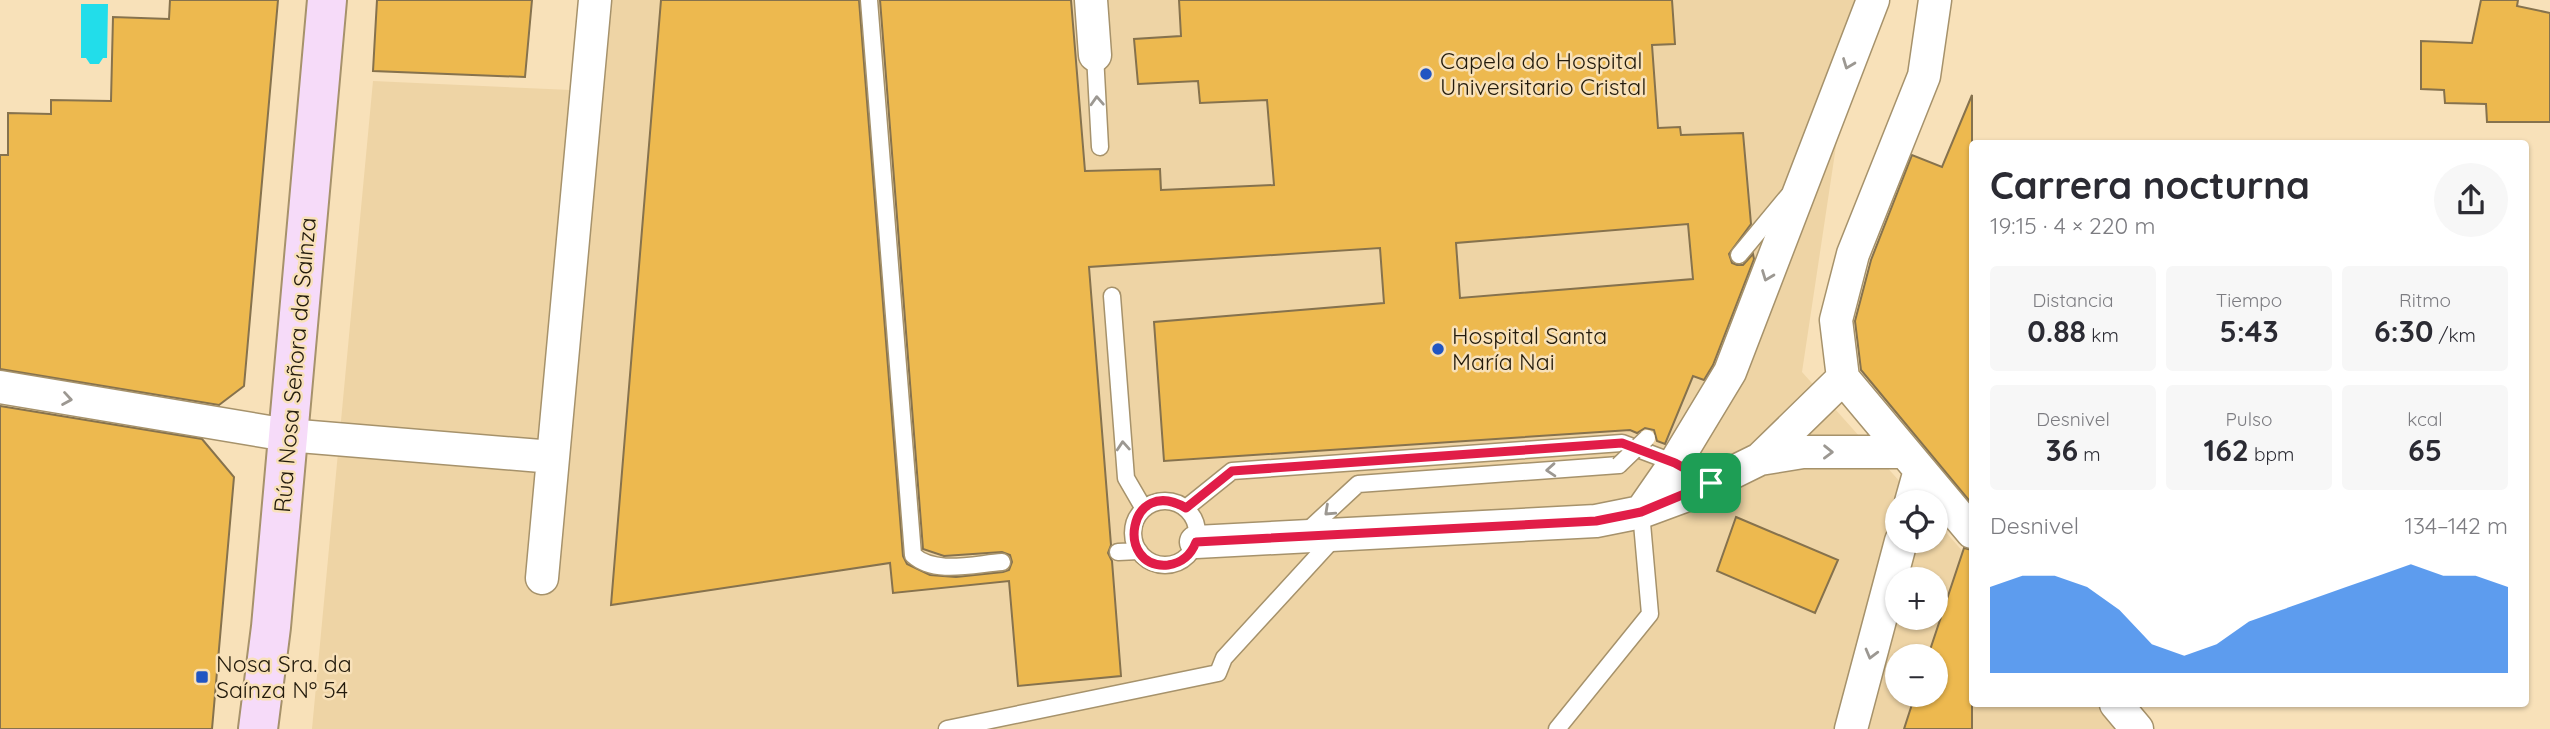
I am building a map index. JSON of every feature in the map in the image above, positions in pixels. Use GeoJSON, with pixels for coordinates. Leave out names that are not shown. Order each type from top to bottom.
{"type":"FeatureCollection","features":[{"type":"Feature","properties":{"kind":"street","name":"Rúa Nosa Señora da Saínza"},"geometry":{"type":"LineString","coordinates":[[258,729],[271,627],[327,0]]}},
{"type":"Feature","properties":{"kind":"street"},"geometry":{"type":"LineString","coordinates":[[541,578],[595,0]]}},
{"type":"Feature","properties":{"kind":"street"},"geometry":{"type":"LineString","coordinates":[[1091,0],[1095,55]]}},
{"type":"Feature","properties":{"kind":"street"},"geometry":{"type":"LineString","coordinates":[[1641,512],[1675,463],[1730,372],[1873,0]]}},
{"type":"Feature","properties":{"kind":"street"},"geometry":{"type":"LineString","coordinates":[[1935,0],[1924,76],[1853,254],[1836,320],[1843,378],[1969,528]]}},
{"type":"Feature","properties":{"kind":"street"},"geometry":{"type":"LineString","coordinates":[[1760,459],[1843,378]]}},
{"type":"Feature","properties":{"kind":"street"},"geometry":{"type":"LineString","coordinates":[[0,387],[288,435],[553,457]]}},
{"type":"Feature","properties":{"kind":"street"},"geometry":{"type":"LineString","coordinates":[[1196,542],[1582,522],[1641,512],[1760,459],[1803,452],[1913,461]]}},
{"type":"Feature","properties":{"kind":"street"},"geometry":{"type":"LineString","coordinates":[[1912,490],[1913,461]]}},
{"type":"Feature","properties":{"kind":"street"},"geometry":{"type":"LineString","coordinates":[[1851,729],[1898,553]]}},
{"type":"Feature","properties":{"kind":"street"},"geometry":{"type":"LineString","coordinates":[[2119,707],[2137,729]]}},
{"type":"Feature","properties":{"kind":"lane"},"geometry":{"type":"LineString","coordinates":[[869,0],[913,555],[923,564],[943,567],[1002,562]]}},
{"type":"Feature","properties":{"kind":"lane"},"geometry":{"type":"LineString","coordinates":[[1095,55],[1100,146]]}},
{"type":"Feature","properties":{"kind":"lane"},"geometry":{"type":"LineString","coordinates":[[1739,255],[1807,172]]}},
{"type":"Feature","properties":{"kind":"lane"},"geometry":{"type":"LineString","coordinates":[[1112,296],[1126,478],[1144,509]]}},
{"type":"Feature","properties":{"kind":"lane"},"geometry":{"type":"LineString","coordinates":[[1299,538],[1358,484],[1619,466],[1647,438]]}},
{"type":"Feature","properties":{"kind":"lane"},"geometry":{"type":"LineString","coordinates":[[1186,508],[1232,471],[1622,443],[1675,463],[1711,483]]}},
{"type":"Feature","properties":{"kind":"lane"},"geometry":{"type":"LineString","coordinates":[[1166,501],[1186,508],[1197,525],[1196,542],[1189,555],[1170,565],[1149,561],[1139,551],[1133,535],[1134,524],[1144,509],[1155,502],[1166,501]]}},
{"type":"Feature","properties":{"kind":"lane"},"geometry":{"type":"LineString","coordinates":[[1558,729],[1650,614],[1641,512]]}},
{"type":"Feature","properties":{"kind":"lane"},"geometry":{"type":"LineString","coordinates":[[947,729],[1218,673],[1224,658],[1335,536]]}},
{"type":"Feature","properties":{"kind":"lane"},"geometry":{"type":"LineString","coordinates":[[1118,552],[1139,551]]}},
{"type":"Feature","properties":{"kind":"shaded area"},"geometry":{"type":"Polygon","coordinates":[[[580,0],[1858,0],[1802,372],[1907,490],[1885,490],[1885,553],[1948,553],[1948,535],[1969,559],[1969,707],[2102,707],[2122,729],[312,729],[373,81],[571,90],[580,0]]]}},
{"type":"Feature","properties":{"kind":"water"},"geometry":{"type":"Polygon","coordinates":[[[81,4],[108,4],[107,58],[103,58],[99,64],[90,64],[86,58],[81,58],[81,4]]]}},
{"type":"Feature","properties":{"kind":"building"},"geometry":{"type":"Polygon","coordinates":[[[170,0],[278,0],[244,386],[219,405],[0,369],[0,155],[8,155],[8,113],[51,114],[51,100],[111,101],[113,17],[169,19],[170,0]]]}},
{"type":"Feature","properties":{"kind":"building"},"geometry":{"type":"Polygon","coordinates":[[[377,0],[532,0],[525,77],[373,71],[377,0]]]}},
{"type":"Feature","properties":{"kind":"building"},"geometry":{"type":"Polygon","coordinates":[[[661,0],[859,0],[903,556],[907,564],[930,575],[956,577],[1003,572],[1009,570],[1012,562],[1010,555],[1002,552],[944,556],[923,549],[880,0],[1071,0],[1085,171],[1160,169],[1161,190],[1274,185],[1267,100],[1200,103],[1198,81],[1138,84],[1134,39],[1181,36],[1179,0],[1672,0],[1675,44],[1652,45],[1658,128],[1680,127],[1681,135],[1743,133],[1751,224],[1729,254],[1732,263],[1737,265],[1743,265],[1753,254],[1754,259],[1713,365],[1704,380],[1693,376],[1665,444],[1657,441],[1654,430],[1645,428],[1637,433],[1630,430],[1164,461],[1154,322],[1384,303],[1380,248],[1089,267],[1111,545],[1108,553],[1112,561],[1121,676],[1018,686],[1009,581],[893,593],[890,563],[611,605],[661,0]],[[1688,224],[1456,243],[1460,298],[1693,279],[1688,224]]]}},
{"type":"Feature","properties":{"kind":"building"},"geometry":{"type":"Polygon","coordinates":[[[2481,0],[2518,0],[2517,6],[2550,13],[2550,122],[2487,122],[2486,104],[2445,103],[2444,90],[2421,89],[2421,41],[2472,43],[2481,0]]]}},
{"type":"Feature","properties":{"kind":"building"},"geometry":{"type":"Polygon","coordinates":[[[1972,95],[1972,140],[1969,140],[1969,500],[1861,370],[1855,321],[1871,260],[1912,155],[1942,167],[1972,95]]]}},
{"type":"Feature","properties":{"kind":"building"},"geometry":{"type":"Polygon","coordinates":[[[0,406],[202,439],[234,477],[212,729],[0,729],[0,406]]]}},
{"type":"Feature","properties":{"kind":"building"},"geometry":{"type":"Polygon","coordinates":[[[1736,517],[1838,560],[1815,613],[1717,571],[1736,517]]]}},
{"type":"Feature","properties":{"kind":"building"},"geometry":{"type":"Polygon","coordinates":[[[1964,548],[1969,549],[1969,707],[1972,707],[1972,729],[1904,729],[1911,707],[1948,707],[1948,644],[1932,644],[1937,630],[1948,630],[1948,596],[1964,548]]]}},
{"type":"Feature","properties":{"kind":"place","name":"Capela do Hospital Universitario Cristal"},"geometry":{"type":"Point","coordinates":[1426,74]}},
{"type":"Feature","properties":{"kind":"place","name":"Hospital Santa María Nai"},"geometry":{"type":"Point","coordinates":[1438,349]}},
{"type":"Feature","properties":{"kind":"place","name":"Nosa Sra. da Saínza Nº 54"},"geometry":{"type":"Point","coordinates":[202,677]}},
{"type":"Feature","properties":{"kind":"route"},"geometry":{"type":"LineString","coordinates":[[1622,443],[1675,463],[1711,483],[1641,512],[1596,521],[1196,542],[1189,555],[1170,565],[1149,561],[1135,545],[1133,535],[1138,515],[1146,507],[1155,502],[1166,501],[1176,502],[1186,508],[1232,471],[1622,443]]}}]}
